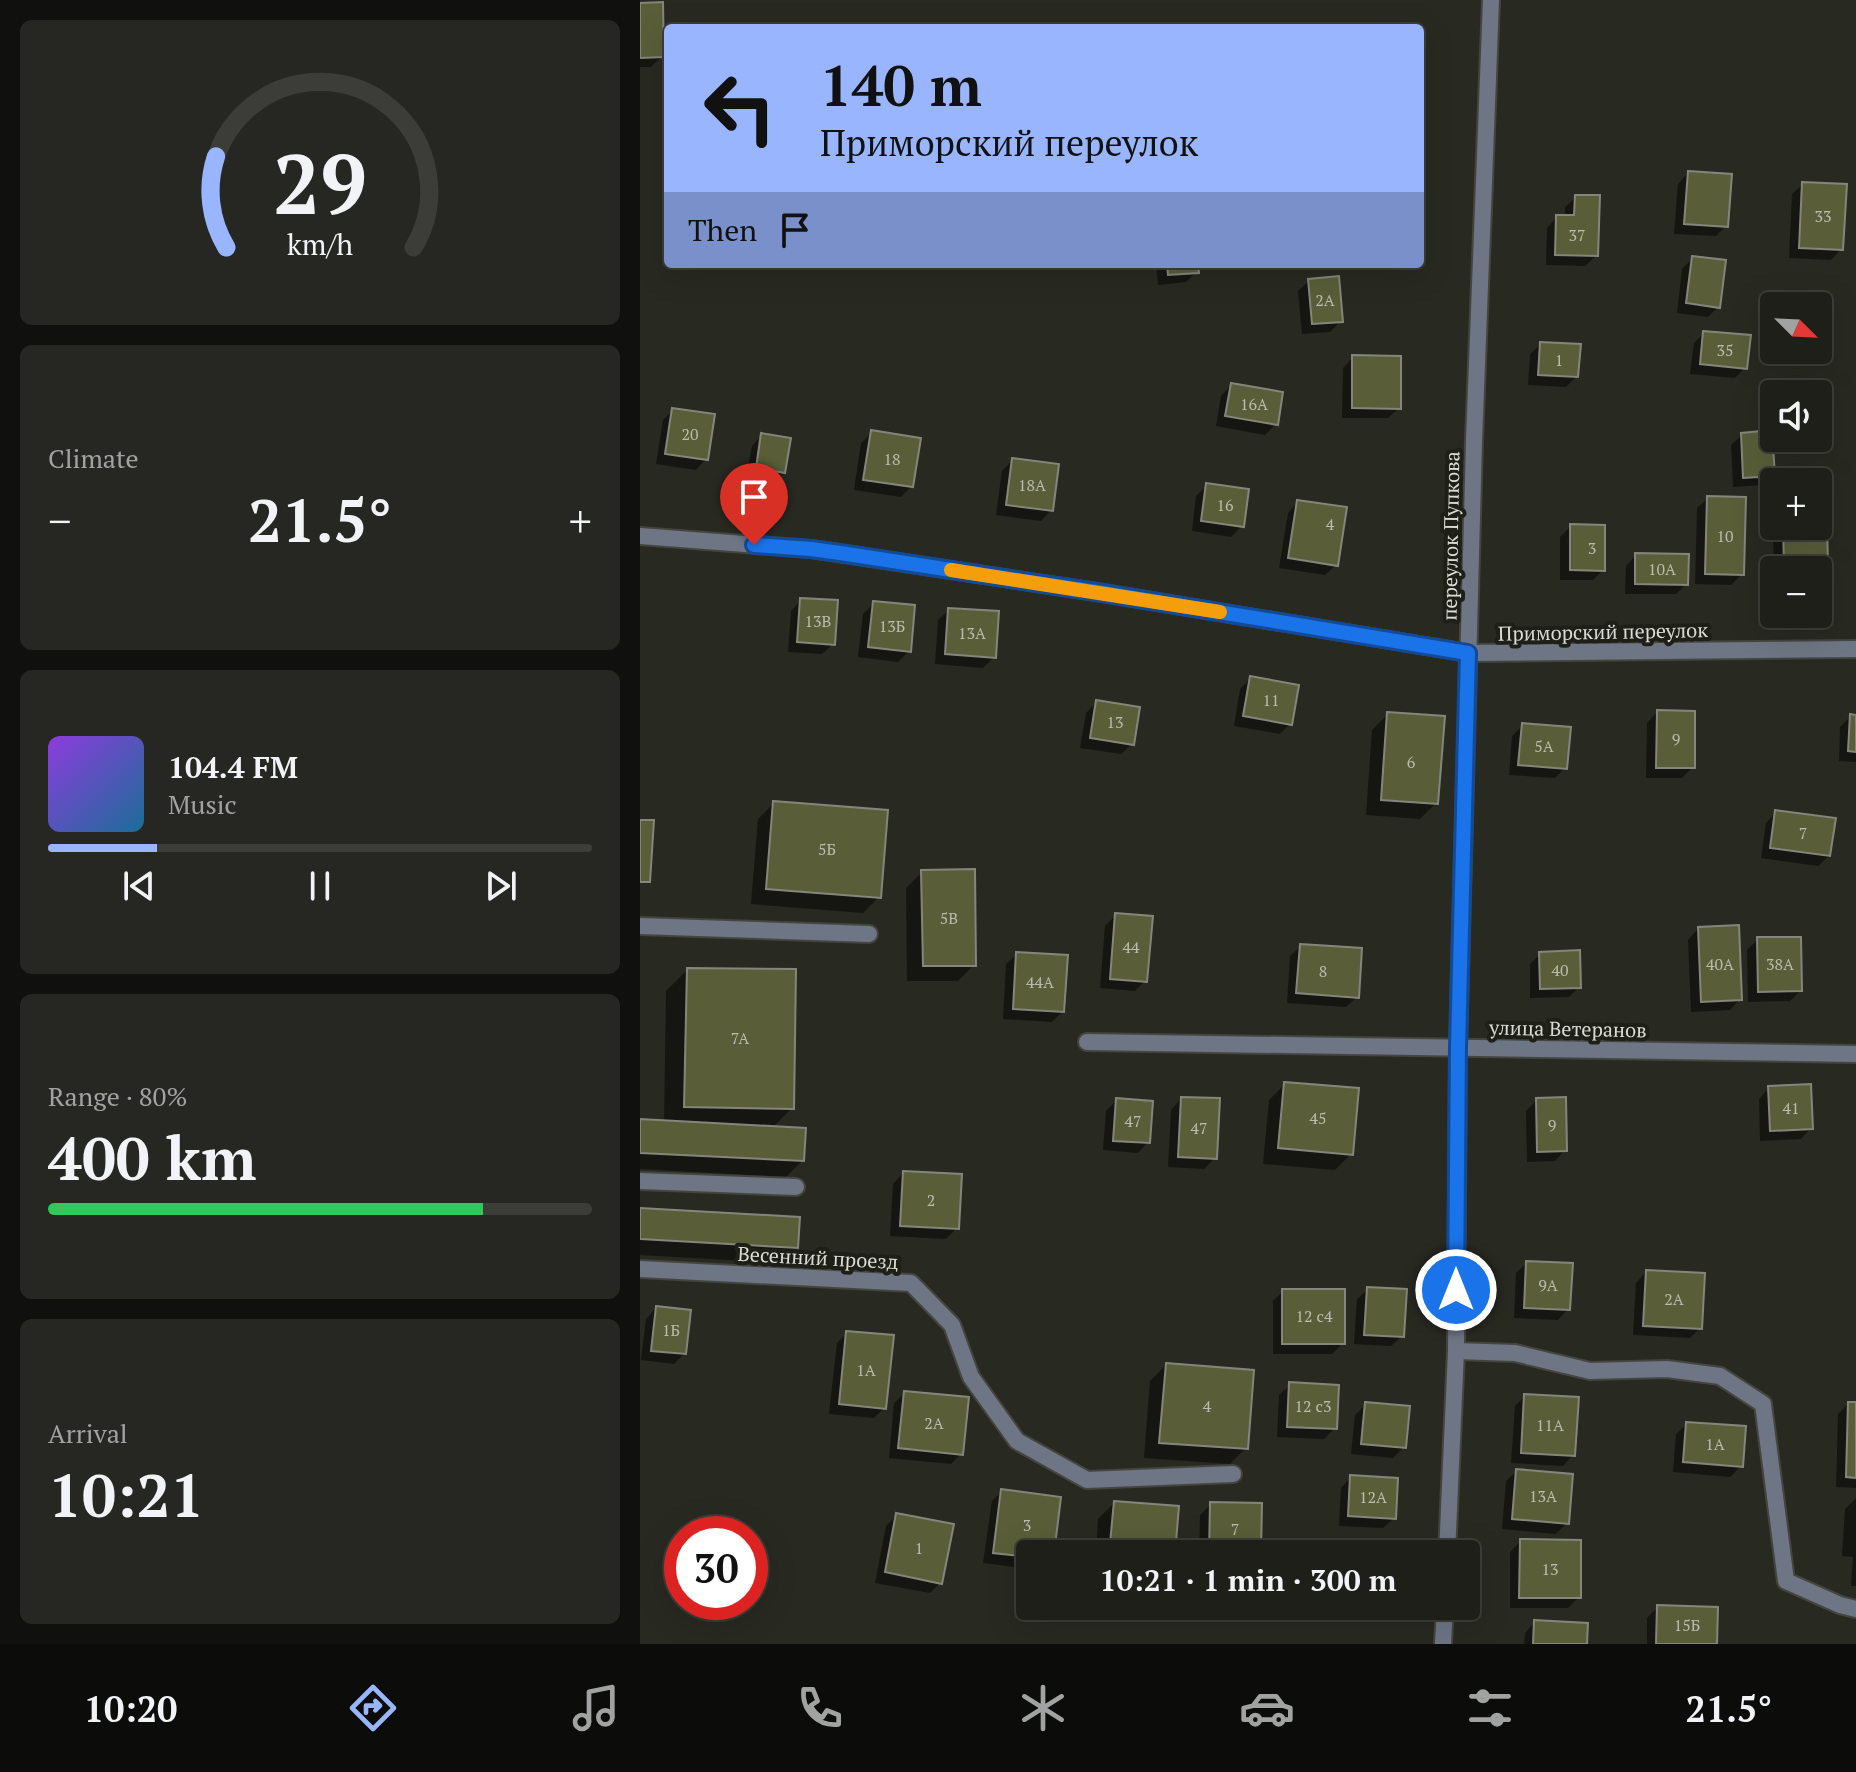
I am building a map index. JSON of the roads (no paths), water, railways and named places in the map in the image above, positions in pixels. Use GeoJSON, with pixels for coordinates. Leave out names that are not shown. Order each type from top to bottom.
{"type":"FeatureCollection","features":[{"type":"Feature","properties":{"kind":"street","name":"переулок Пупкова"},"geometry":{"type":"LineString","coordinates":[[1448,1540],[1456,1351],[1458,1047],[1468,653],[1491,0]]}},
{"type":"Feature","properties":{"kind":"street","name":"Приморский переулок"},"geometry":{"type":"LineString","coordinates":[[640,536],[811,549],[1468,653],[1856,649]]}},
{"type":"Feature","properties":{"kind":"street"},"geometry":{"type":"LineString","coordinates":[[640,926],[869,934]]}},
{"type":"Feature","properties":{"kind":"street","name":"улица Ветеранов"},"geometry":{"type":"LineString","coordinates":[[1087,1042],[1856,1054]]}},
{"type":"Feature","properties":{"kind":"street"},"geometry":{"type":"LineString","coordinates":[[640,1181],[796,1187]]}},
{"type":"Feature","properties":{"kind":"street","name":"Весенний проезд"},"geometry":{"type":"LineString","coordinates":[[640,1269],[911,1283],[952,1325],[971,1377],[1017,1441],[1087,1480],[1233,1474]]}},
{"type":"Feature","properties":{"kind":"street"},"geometry":{"type":"LineString","coordinates":[[1456,1351],[1515,1353],[1590,1371],[1667,1369],[1720,1376],[1763,1404],[1786,1581],[1856,1609]]}},
{"type":"Feature","properties":{"kind":"street"},"geometry":{"type":"LineString","coordinates":[[1443,1644],[1444,1620]]}}]}
